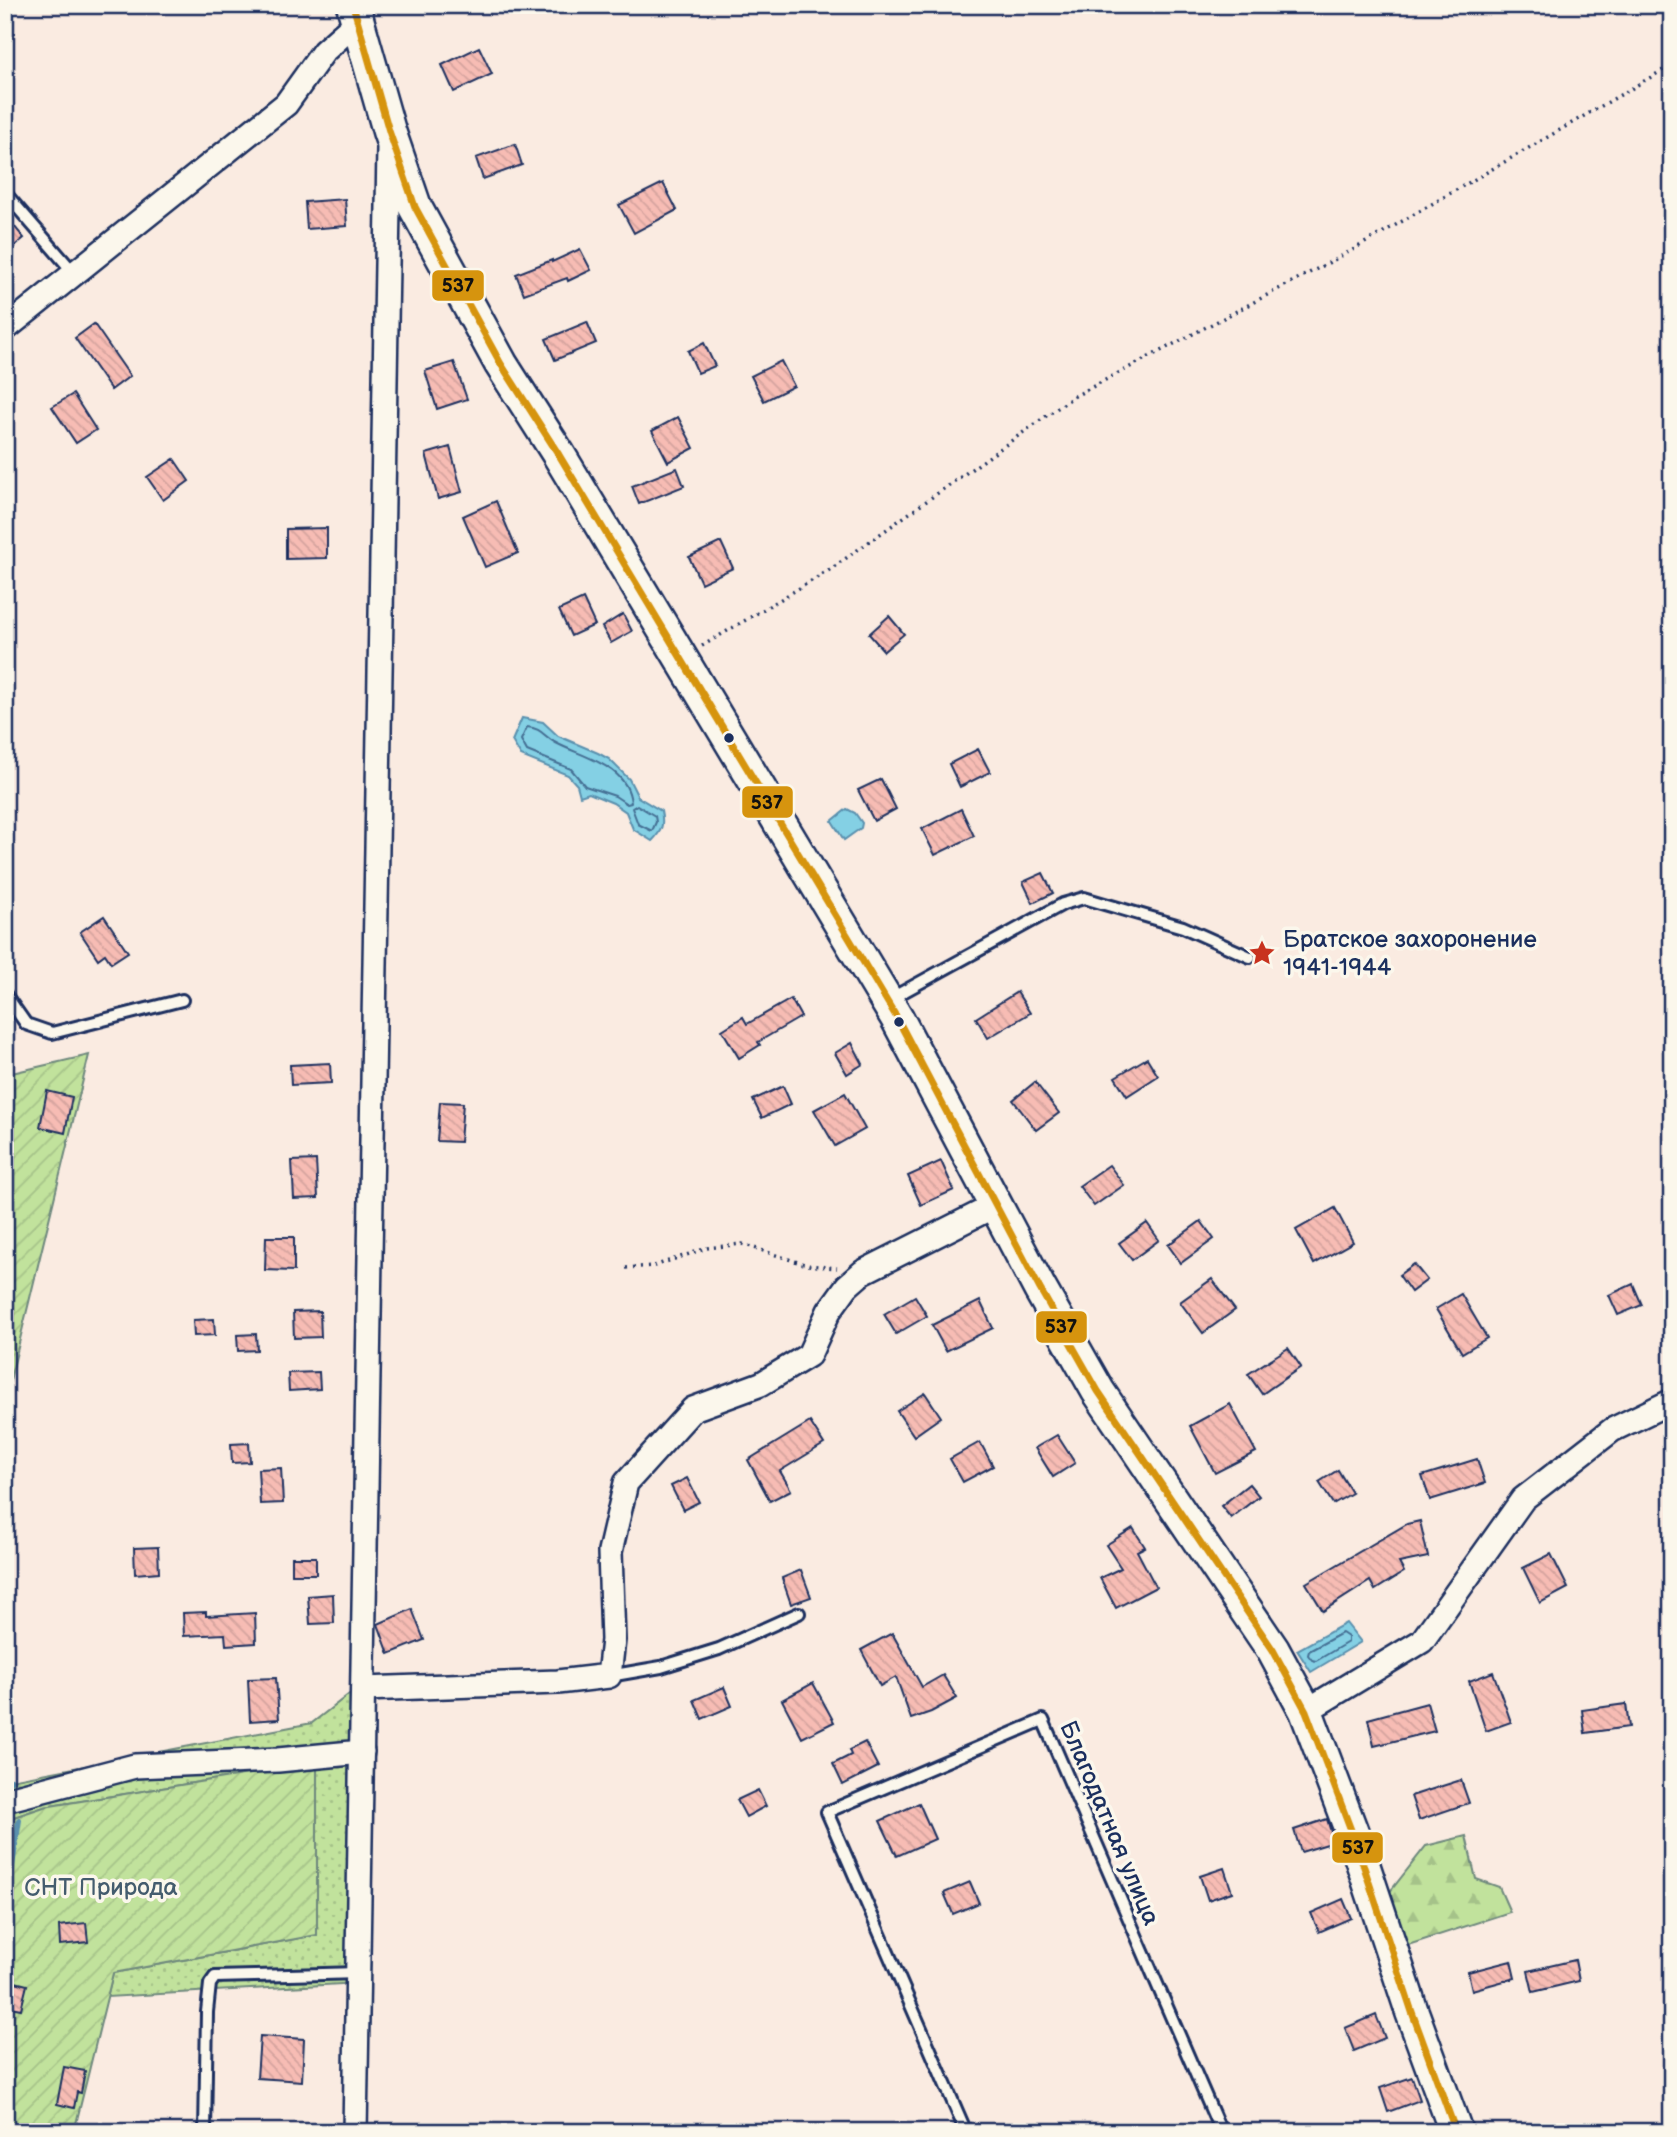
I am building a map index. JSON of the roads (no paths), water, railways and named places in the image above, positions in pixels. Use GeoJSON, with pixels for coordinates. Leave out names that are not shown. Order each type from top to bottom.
{"type":"FeatureCollection","features":[{"type":"Feature","properties":{"kind":"street"},"geometry":{"type":"LineString","coordinates":[[355,13],[389,131],[415,207],[456,285],[501,365],[682,658],[886,1001],[1040,1289],[1098,1391],[1273,1650],[1306,1712],[1357,1846],[1412,2012],[1456,2132]]}},
{"type":"Feature","properties":{"kind":"street"},"geometry":{"type":"LineString","coordinates":[[5,329],[286,104],[355,13]]}},
{"type":"Feature","properties":{"kind":"street"},"geometry":{"type":"LineString","coordinates":[[355,2132],[389,131]]}},
{"type":"Feature","properties":{"kind":"street"},"geometry":{"type":"LineString","coordinates":[[363,1689],[558,1682],[608,1676],[613,1640],[610,1552],[626,1483],[693,1409],[761,1384],[809,1355],[829,1311],[847,1286],[863,1272],[996,1205]]}},
{"type":"Feature","properties":{"kind":"street"},"geometry":{"type":"LineString","coordinates":[[1306,1712],[1422,1641],[1523,1499],[1612,1430],[1672,1401]]}},
{"type":"Feature","properties":{"kind":"street"},"geometry":{"type":"LineString","coordinates":[[6,1805],[135,1766],[362,1752]]}},
{"type":"Feature","properties":{"kind":"lane"},"geometry":{"type":"LineString","coordinates":[[5,193],[75,274]]}},
{"type":"Feature","properties":{"kind":"lane"},"geometry":{"type":"LineString","coordinates":[[886,1001],[1063,904],[1084,898],[1183,927],[1250,957]]}},
{"type":"Feature","properties":{"kind":"lane"},"geometry":{"type":"LineString","coordinates":[[5,994],[26,1024],[52,1033],[182,1000]]}},
{"type":"Feature","properties":{"kind":"lane"},"geometry":{"type":"LineString","coordinates":[[608,1676],[661,1667],[719,1649],[799,1612]]}},
{"type":"Feature","properties":{"kind":"lane","name":"Благодатная улица"},"geometry":{"type":"LineString","coordinates":[[966,2132],[827,1811],[1043,1720],[1221,2132]]}},
{"type":"Feature","properties":{"kind":"lane"},"geometry":{"type":"LineString","coordinates":[[205,2132],[206,2012],[210,1984],[215,1978],[358,1973]]}},
{"type":"Feature","properties":{"kind":"water"},"geometry":{"type":"Polygon","coordinates":[[[522,718],[543,722],[558,736],[609,759],[629,779],[638,797],[661,811],[661,828],[652,841],[633,829],[626,812],[613,803],[589,793],[580,796],[577,785],[568,775],[521,756],[512,741],[522,718]]]}},
{"type":"Feature","properties":{"kind":"water"},"geometry":{"type":"Polygon","coordinates":[[[847,809],[855,813],[862,823],[861,828],[844,840],[832,821],[847,809]]]}},
{"type":"Feature","properties":{"kind":"water"},"geometry":{"type":"Polygon","coordinates":[[[1346,1623],[1361,1642],[1311,1672],[1297,1650],[1346,1623]]]}},
{"type":"Feature","properties":{"kind":"waterway"},"geometry":{"type":"LineString","coordinates":[[5,1783],[11,1780]]}},
{"type":"Feature","properties":{"kind":"waterway"},"geometry":{"type":"LineString","coordinates":[[5,1912],[19,1820]]}},
{"type":"Feature","properties":{"kind":"place","name":"Братское захоронение 1941-1944"},"geometry":{"type":"Point","coordinates":[1262,953]}},
{"type":"Feature","properties":{"kind":"park label","name":"СНТ Природа"},"geometry":{"type":"Point","coordinates":[101,1887]}}]}
